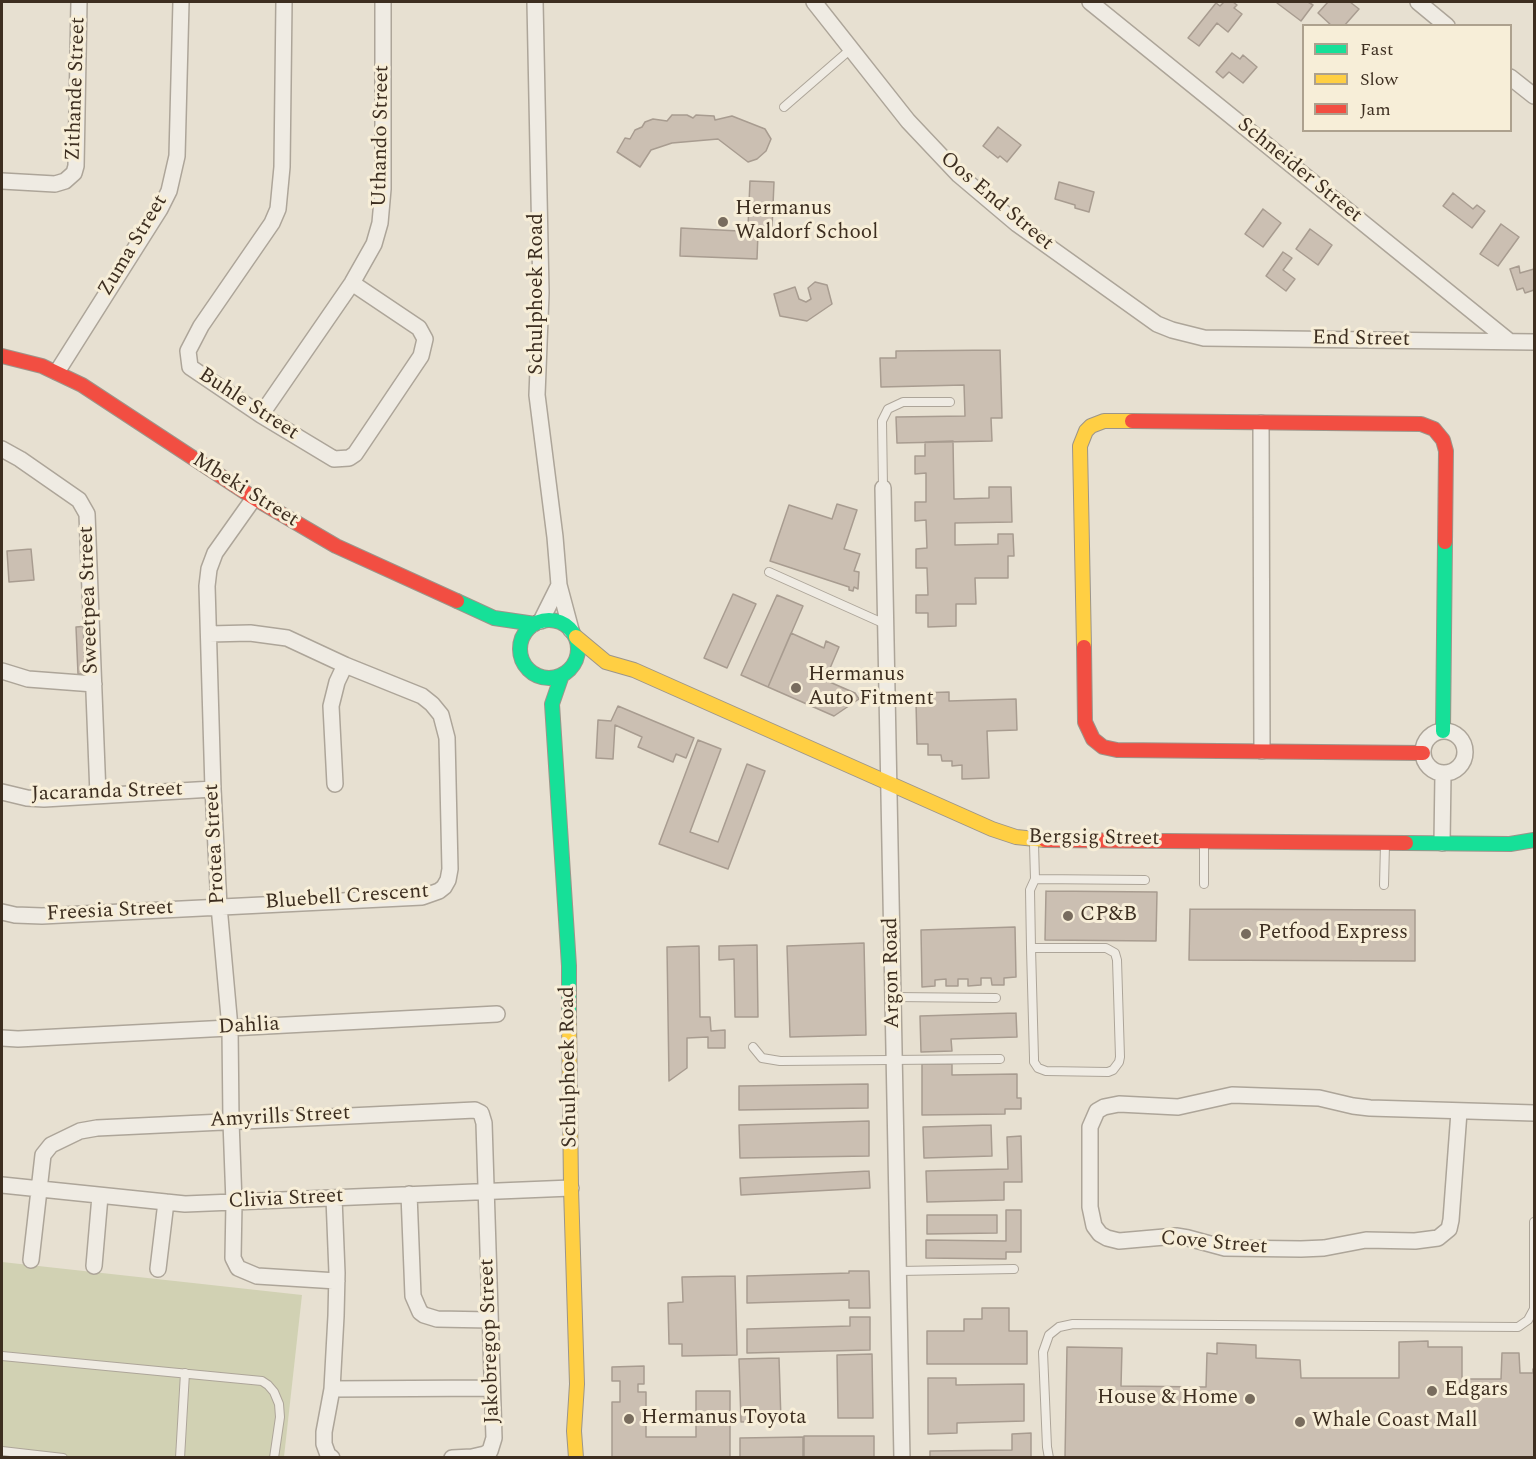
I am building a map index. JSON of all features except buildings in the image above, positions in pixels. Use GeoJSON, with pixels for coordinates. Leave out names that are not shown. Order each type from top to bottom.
{"type":"FeatureCollection","features":[{"type":"Feature","properties":{"kind":"street","name":"Zithande Street"},"geometry":{"type":"LineString","coordinates":[[2,182],[55,184],[65,181],[74,173],[79,2]]}},
{"type":"Feature","properties":{"kind":"street","name":"Zuma Street"},"geometry":{"type":"LineString","coordinates":[[57,372],[160,209],[169,191],[177,156],[181,2]]}},
{"type":"Feature","properties":{"kind":"street","name":"Buhle Street"},"geometry":{"type":"LineString","coordinates":[[284,2],[282,167],[278,209],[272,223],[201,326],[188,351],[190,367],[194,372],[261,415],[334,459],[349,458],[355,454],[422,356],[424,339],[419,328],[352,283]]}},
{"type":"Feature","properties":{"kind":"street","name":"Uthando Street"},"geometry":{"type":"LineString","coordinates":[[261,415],[352,283],[374,244],[380,223],[383,189],[383,2]]}},
{"type":"Feature","properties":{"kind":"street","name":"Schulphoek Road"},"geometry":{"type":"LineString","coordinates":[[535,2],[541,293],[537,395],[559,585],[573,634]]}},
{"type":"Feature","properties":{"kind":"street","name":"Oos End Street"},"geometry":{"type":"LineString","coordinates":[[814,2],[927,142],[959,175],[988,200],[1142,315],[1157,324],[1188,335]]}},
{"type":"Feature","properties":{"kind":"street","name":"Schneider Street"},"geometry":{"type":"LineString","coordinates":[[1089,2],[1509,341]]}},
{"type":"Feature","properties":{"kind":"street"},"geometry":{"type":"LineString","coordinates":[[1418,2],[1445,24]]}},
{"type":"Feature","properties":{"kind":"street"},"geometry":{"type":"LineString","coordinates":[[1512,79],[1534,96]]}},
{"type":"Feature","properties":{"kind":"street","name":"End Street"},"geometry":{"type":"LineString","coordinates":[[1188,335],[1219,338],[1534,342]]}},
{"type":"Feature","properties":{"kind":"street","name":"Mbeki Street"},"geometry":{"type":"LineString","coordinates":[[2,356],[57,372],[82,385],[254,498],[336,546],[494,618],[538,623]]}},
{"type":"Feature","properties":{"kind":"street"},"geometry":{"type":"LineString","coordinates":[[1422,753],[1110,749],[1097,743],[1089,734],[1085,722],[1080,446],[1086,431],[1091,426],[1104,421],[1421,424],[1434,429],[1443,440],[1446,451],[1443,731]]}},
{"type":"Feature","properties":{"kind":"street"},"geometry":{"type":"LineString","coordinates":[[1261,423],[1262,751]]}},
{"type":"Feature","properties":{"kind":"street","name":"Sweetpea Street"},"geometry":{"type":"LineString","coordinates":[[2,449],[79,500],[84,507],[88,524],[98,795]]}},
{"type":"Feature","properties":{"kind":"street","name":"Argon Road"},"geometry":{"type":"LineString","coordinates":[[883,488],[902,1458]]}},
{"type":"Feature","properties":{"kind":"street","name":"Protea Street"},"geometry":{"type":"LineString","coordinates":[[254,498],[215,554],[209,569],[207,586],[219,906],[230,1028],[233,1258],[238,1268],[257,1276],[337,1281]]}},
{"type":"Feature","properties":{"kind":"street"},"geometry":{"type":"LineString","coordinates":[[538,623],[556,621],[573,634],[578,646],[577,655],[566,673],[553,678],[537,676],[525,665],[520,650],[524,634],[538,623],[559,585]]}},
{"type":"Feature","properties":{"kind":"street","name":"Mbeki Street"},"geometry":{"type":"LineString","coordinates":[[494,618],[520,650]]}},
{"type":"Feature","properties":{"kind":"street","name":"Bluebell Crescent"},"geometry":{"type":"LineString","coordinates":[[210,634],[250,633],[287,638],[345,665],[422,696],[441,715],[447,738],[450,869],[448,880],[439,891],[422,897],[219,906]]}},
{"type":"Feature","properties":{"kind":"street","name":"Bergsig Street"},"geometry":{"type":"LineString","coordinates":[[573,634],[606,662],[634,670],[1004,834],[1034,840],[1510,844],[1534,840]]}},
{"type":"Feature","properties":{"kind":"street","name":"Bergsig Street"},"geometry":{"type":"LineString","coordinates":[[566,673],[606,662]]}},
{"type":"Feature","properties":{"kind":"street"},"geometry":{"type":"LineString","coordinates":[[335,784],[331,706],[337,682],[345,665]]}},
{"type":"Feature","properties":{"kind":"street"},"geometry":{"type":"LineString","coordinates":[[2,671],[28,679],[94,684]]}},
{"type":"Feature","properties":{"kind":"street","name":"Schulphoek Road"},"geometry":{"type":"LineString","coordinates":[[552,704],[566,673]]}},
{"type":"Feature","properties":{"kind":"street","name":"Schulphoek Road"},"geometry":{"type":"LineString","coordinates":[[537,676],[552,704],[569,966],[571,1188],[577,1383],[574,1431],[576,1458]]}},
{"type":"Feature","properties":{"kind":"street"},"geometry":{"type":"LineString","coordinates":[[1443,731],[1454,733],[1459,737],[1466,753],[1459,768],[1454,772],[1443,774],[1431,770],[1426,765],[1422,753],[1428,738],[1432,734],[1443,731]]}},
{"type":"Feature","properties":{"kind":"street"},"geometry":{"type":"LineString","coordinates":[[1442,843],[1443,774]]}},
{"type":"Feature","properties":{"kind":"street","name":"Jacaranda Street"},"geometry":{"type":"LineString","coordinates":[[2,792],[27,798],[44,799],[213,789]]}},
{"type":"Feature","properties":{"kind":"street","name":"Bergsig Street"},"geometry":{"type":"LineString","coordinates":[[1510,844],[1534,849]]}},
{"type":"Feature","properties":{"kind":"street","name":"Freesia Street"},"geometry":{"type":"LineString","coordinates":[[2,912],[42,916],[219,906]]}},
{"type":"Feature","properties":{"kind":"street","name":"Dahlia"},"geometry":{"type":"LineString","coordinates":[[2,1038],[497,1014]]}},
{"type":"Feature","properties":{"kind":"street","name":"Cove Street"},"geometry":{"type":"LineString","coordinates":[[1459,1112],[1451,1220],[1449,1229],[1438,1238],[1415,1241],[1366,1240],[1324,1248],[1225,1248],[1176,1236],[1119,1241],[1107,1239],[1094,1226],[1090,1207],[1090,1127],[1097,1111],[1104,1107],[1119,1104],[1178,1107],[1232,1095],[1319,1098],[1353,1106],[1459,1112],[1534,1113]]}},
{"type":"Feature","properties":{"kind":"street","name":"Amyrills Street"},"geometry":{"type":"LineString","coordinates":[[39,1189],[43,1155],[46,1150],[80,1131],[97,1128],[475,1110],[481,1113],[484,1123],[487,1191]]}},
{"type":"Feature","properties":{"kind":"street","name":"Clivia Street"},"geometry":{"type":"LineString","coordinates":[[2,1185],[166,1202],[234,1203],[571,1188]]}},
{"type":"Feature","properties":{"kind":"street"},"geometry":{"type":"LineString","coordinates":[[31,1260],[39,1189]]}},
{"type":"Feature","properties":{"kind":"street","name":"Jakobregop Street"},"geometry":{"type":"LineString","coordinates":[[452,1458],[480,1456],[490,1451],[494,1438],[487,1191]]}},
{"type":"Feature","properties":{"kind":"street"},"geometry":{"type":"LineString","coordinates":[[409,1194],[413,1296],[420,1312],[424,1316],[437,1319],[490,1320]]}},
{"type":"Feature","properties":{"kind":"street"},"geometry":{"type":"LineString","coordinates":[[94,1266],[100,1196]]}},
{"type":"Feature","properties":{"kind":"street"},"geometry":{"type":"LineString","coordinates":[[332,1458],[328,1455],[324,1444],[324,1432],[332,1389],[337,1281],[334,1198]]}},
{"type":"Feature","properties":{"kind":"street"},"geometry":{"type":"LineString","coordinates":[[158,1269],[166,1202]]}},
{"type":"Feature","properties":{"kind":"street"},"geometry":{"type":"LineString","coordinates":[[332,1389],[492,1388]]}},
{"type":"Feature","properties":{"kind":"street","name":"Schulphoek Road"},"geometry":{"type":"LineString","coordinates":[[564,1458],[574,1431]]}},
{"type":"Feature","properties":{"kind":"lane"},"geometry":{"type":"LineString","coordinates":[[784,107],[852,48]]}},
{"type":"Feature","properties":{"kind":"lane"},"geometry":{"type":"LineString","coordinates":[[883,488],[882,421],[888,408],[903,402],[950,402]]}},
{"type":"Feature","properties":{"kind":"lane"},"geometry":{"type":"LineString","coordinates":[[769,572],[886,624]]}},
{"type":"Feature","properties":{"kind":"lane"},"geometry":{"type":"LineString","coordinates":[[1031,948],[1106,948],[1115,953],[1120,1057],[1113,1070],[1108,1072],[1046,1071],[1036,1065],[1034,1058],[1031,948],[1030,890],[1035,879],[1034,840]]}},
{"type":"Feature","properties":{"kind":"lane"},"geometry":{"type":"LineString","coordinates":[[1203,884],[1204,841]]}},
{"type":"Feature","properties":{"kind":"lane"},"geometry":{"type":"LineString","coordinates":[[1384,885],[1385,843]]}},
{"type":"Feature","properties":{"kind":"lane"},"geometry":{"type":"LineString","coordinates":[[1035,879],[1145,880]]}},
{"type":"Feature","properties":{"kind":"lane"},"geometry":{"type":"LineString","coordinates":[[894,997],[996,998]]}},
{"type":"Feature","properties":{"kind":"lane"},"geometry":{"type":"LineString","coordinates":[[753,1047],[762,1058],[780,1061],[1000,1059]]}},
{"type":"Feature","properties":{"kind":"lane"},"geometry":{"type":"LineString","coordinates":[[1049,1458],[1044,1346],[1053,1331],[1065,1324],[1512,1328],[1523,1324],[1532,1315],[1534,1309],[1534,1222]]}},
{"type":"Feature","properties":{"kind":"lane"},"geometry":{"type":"LineString","coordinates":[[899,1271],[1014,1269]]}},
{"type":"Feature","properties":{"kind":"lane"},"geometry":{"type":"LineString","coordinates":[[2,1356],[262,1381],[268,1384],[279,1404],[280,1417],[274,1458]]}},
{"type":"Feature","properties":{"kind":"lane"},"geometry":{"type":"LineString","coordinates":[[180,1458],[185,1373]]}},
{"type":"Feature","properties":{"kind":"lane"},"geometry":{"type":"LineString","coordinates":[[2,1451],[63,1458]]}},
{"type":"Feature","properties":{"kind":"green space"},"geometry":{"type":"Polygon","coordinates":[[[2,1262],[302,1295],[284,1457],[2,1458],[2,1262]]]}},
{"type":"Feature","properties":{"kind":"traffic: fast"},"geometry":{"type":"LineString","coordinates":[[1443,731],[1445,542]]}},
{"type":"Feature","properties":{"kind":"traffic: fast"},"geometry":{"type":"LineString","coordinates":[[457,601],[494,618],[535,624]]}},
{"type":"Feature","properties":{"kind":"traffic: fast"},"geometry":{"type":"LineString","coordinates":[[549,620],[560,622],[573,633],[578,649],[576,660],[565,673],[549,678],[538,676],[525,665],[520,649],[522,638],[533,625],[549,620]]}},
{"type":"Feature","properties":{"kind":"traffic: fast"},"geometry":{"type":"LineString","coordinates":[[562,675],[552,704],[569,966],[569,1018]]}},
{"type":"Feature","properties":{"kind":"traffic: fast"},"geometry":{"type":"LineString","coordinates":[[1406,843],[1510,844],[1534,840]]}},
{"type":"Feature","properties":{"kind":"traffic: slow"},"geometry":{"type":"LineString","coordinates":[[1084,647],[1080,446],[1086,431],[1091,426],[1104,421],[1132,421]]}},
{"type":"Feature","properties":{"kind":"traffic: slow"},"geometry":{"type":"LineString","coordinates":[[576,637],[606,662],[634,670],[992,829],[1016,837],[1045,840]]}},
{"type":"Feature","properties":{"kind":"traffic: slow"},"geometry":{"type":"LineString","coordinates":[[569,1018],[577,1384],[574,1431],[576,1458]]}},
{"type":"Feature","properties":{"kind":"traffic: jam"},"geometry":{"type":"LineString","coordinates":[[2,356],[42,366],[82,385],[254,498],[336,546],[457,601]]}},
{"type":"Feature","properties":{"kind":"traffic: jam"},"geometry":{"type":"LineString","coordinates":[[1132,421],[1421,424],[1434,429],[1443,440],[1446,451],[1445,542]]}},
{"type":"Feature","properties":{"kind":"traffic: jam"},"geometry":{"type":"LineString","coordinates":[[1084,647],[1085,722],[1093,739],[1103,747],[1117,750],[1423,753]]}},
{"type":"Feature","properties":{"kind":"traffic: jam"},"geometry":{"type":"LineString","coordinates":[[1045,840],[1406,843]]}},
{"type":"Feature","properties":{"kind":"place","name":"Hermanus Waldorf School"},"geometry":{"type":"Point","coordinates":[723,222]}},
{"type":"Feature","properties":{"kind":"place","name":"Hermanus Auto Fitment"},"geometry":{"type":"Point","coordinates":[796,688]}},
{"type":"Feature","properties":{"kind":"place","name":"CP&B"},"geometry":{"type":"Point","coordinates":[1068,916]}},
{"type":"Feature","properties":{"kind":"place","name":"Petfood Express"},"geometry":{"type":"Point","coordinates":[1246,934]}},
{"type":"Feature","properties":{"kind":"place","name":"Edgars"},"geometry":{"type":"Point","coordinates":[1432,1391]}},
{"type":"Feature","properties":{"kind":"place","name":"House & Home"},"geometry":{"type":"Point","coordinates":[1250,1399]}},
{"type":"Feature","properties":{"kind":"place","name":"Hermanus Toyota"},"geometry":{"type":"Point","coordinates":[629,1419]}},
{"type":"Feature","properties":{"kind":"place","name":"Whale Coast Mall"},"geometry":{"type":"Point","coordinates":[1300,1422]}}]}
